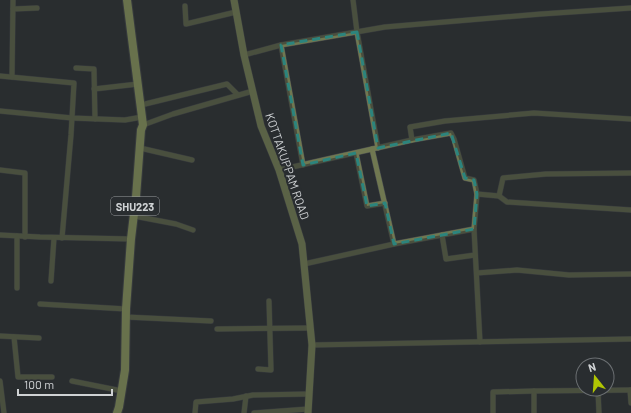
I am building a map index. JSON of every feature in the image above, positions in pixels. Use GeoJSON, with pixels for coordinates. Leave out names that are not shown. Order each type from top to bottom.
{"type":"FeatureCollection","features":[{"type":"Feature","properties":{"kind":"main road","name":"SHU223"},"geometry":{"type":"LineString","coordinates":[[117,413],[125,370],[126,313],[131,239],[143,121],[127,0]]}},
{"type":"Feature","properties":{"kind":"street"},"geometry":{"type":"LineString","coordinates":[[12,77],[13,0]]}},
{"type":"Feature","properties":{"kind":"street","name":"KOTTAKUPPAM ROAD"},"geometry":{"type":"LineString","coordinates":[[234,0],[244,55],[261,126],[279,170],[302,244],[312,345],[308,411]]}},
{"type":"Feature","properties":{"kind":"street"},"geometry":{"type":"LineString","coordinates":[[353,0],[375,148],[394,244]]}},
{"type":"Feature","properties":{"kind":"street"},"geometry":{"type":"LineString","coordinates":[[185,6],[186,24],[236,12]]}},
{"type":"Feature","properties":{"kind":"street"},"geometry":{"type":"LineString","coordinates":[[13,9],[37,8]]}},
{"type":"Feature","properties":{"kind":"street"},"geometry":{"type":"LineString","coordinates":[[244,55],[282,45],[393,27],[631,8]]}},
{"type":"Feature","properties":{"kind":"street"},"geometry":{"type":"LineString","coordinates":[[282,45],[303,165]]}},
{"type":"Feature","properties":{"kind":"street"},"geometry":{"type":"LineString","coordinates":[[76,68],[94,69],[94,119]]}},
{"type":"Feature","properties":{"kind":"street"},"geometry":{"type":"LineString","coordinates":[[0,76],[74,83],[62,238]]}},
{"type":"Feature","properties":{"kind":"street"},"geometry":{"type":"LineString","coordinates":[[94,89],[138,84]]}},
{"type":"Feature","properties":{"kind":"street"},"geometry":{"type":"LineString","coordinates":[[141,105],[227,84],[238,95]]}},
{"type":"Feature","properties":{"kind":"street"},"geometry":{"type":"LineString","coordinates":[[0,111],[72,118],[143,121],[253,91]]}},
{"type":"Feature","properties":{"kind":"street"},"geometry":{"type":"LineString","coordinates":[[412,140],[410,127],[445,120],[534,114],[631,119]]}},
{"type":"Feature","properties":{"kind":"street"},"geometry":{"type":"LineString","coordinates":[[279,170],[412,140],[451,133],[465,178],[474,180],[477,194],[474,229],[480,342]]}},
{"type":"Feature","properties":{"kind":"street"},"geometry":{"type":"LineString","coordinates":[[140,148],[192,160]]}},
{"type":"Feature","properties":{"kind":"street"},"geometry":{"type":"LineString","coordinates":[[356,153],[367,206],[385,203]]}},
{"type":"Feature","properties":{"kind":"street"},"geometry":{"type":"LineString","coordinates":[[0,170],[25,173],[25,237]]}},
{"type":"Feature","properties":{"kind":"street"},"geometry":{"type":"LineString","coordinates":[[499,196],[503,178],[546,174],[631,173]]}},
{"type":"Feature","properties":{"kind":"street"},"geometry":{"type":"LineString","coordinates":[[477,194],[499,196],[507,202],[631,210]]}},
{"type":"Feature","properties":{"kind":"street"},"geometry":{"type":"LineString","coordinates":[[134,216],[176,224],[193,230]]}},
{"type":"Feature","properties":{"kind":"street"},"geometry":{"type":"LineString","coordinates":[[304,264],[394,244],[474,229]]}},
{"type":"Feature","properties":{"kind":"street"},"geometry":{"type":"LineString","coordinates":[[0,235],[54,238],[131,239]]}},
{"type":"Feature","properties":{"kind":"street"},"geometry":{"type":"LineString","coordinates":[[442,235],[446,259],[476,255]]}},
{"type":"Feature","properties":{"kind":"street"},"geometry":{"type":"LineString","coordinates":[[17,236],[17,288]]}},
{"type":"Feature","properties":{"kind":"street"},"geometry":{"type":"LineString","coordinates":[[51,281],[54,238]]}},
{"type":"Feature","properties":{"kind":"street"},"geometry":{"type":"LineString","coordinates":[[476,273],[517,270],[569,275],[631,274]]}},
{"type":"Feature","properties":{"kind":"street"},"geometry":{"type":"LineString","coordinates":[[258,369],[271,370],[269,301]]}},
{"type":"Feature","properties":{"kind":"street"},"geometry":{"type":"LineString","coordinates":[[40,304],[212,321]]}},
{"type":"Feature","properties":{"kind":"street"},"geometry":{"type":"LineString","coordinates":[[217,329],[310,328]]}},
{"type":"Feature","properties":{"kind":"street"},"geometry":{"type":"LineString","coordinates":[[0,336],[39,338]]}},
{"type":"Feature","properties":{"kind":"street"},"geometry":{"type":"LineString","coordinates":[[14,337],[18,377],[52,378]]}},
{"type":"Feature","properties":{"kind":"street"},"geometry":{"type":"LineString","coordinates":[[312,345],[631,339]]}},
{"type":"Feature","properties":{"kind":"street"},"geometry":{"type":"LineString","coordinates":[[0,381],[4,413]]}},
{"type":"Feature","properties":{"kind":"street"},"geometry":{"type":"LineString","coordinates":[[72,381],[122,391]]}},
{"type":"Feature","properties":{"kind":"street"},"geometry":{"type":"LineString","coordinates":[[615,390],[631,390],[631,403]]}},
{"type":"Feature","properties":{"kind":"street"},"geometry":{"type":"LineString","coordinates":[[534,391],[534,413]]}},
{"type":"Feature","properties":{"kind":"street"},"geometry":{"type":"LineString","coordinates":[[493,413],[493,392],[575,391]]}},
{"type":"Feature","properties":{"kind":"street"},"geometry":{"type":"LineString","coordinates":[[195,413],[196,402],[232,399],[252,395],[309,394]]}},
{"type":"Feature","properties":{"kind":"street"},"geometry":{"type":"LineString","coordinates":[[244,413],[246,396]]}},
{"type":"Feature","properties":{"kind":"street"},"geometry":{"type":"LineString","coordinates":[[598,397],[599,413]]}},
{"type":"Feature","properties":{"kind":"street"},"geometry":{"type":"LineString","coordinates":[[254,413],[308,411]]}},
{"type":"Feature","properties":{"kind":"highlighted area"},"geometry":{"type":"Polygon","coordinates":[[[357,32],[378,148],[451,133],[465,178],[474,180],[477,194],[474,229],[394,244],[385,203],[367,206],[356,153],[303,165],[281,45],[357,32]]]}}]}
